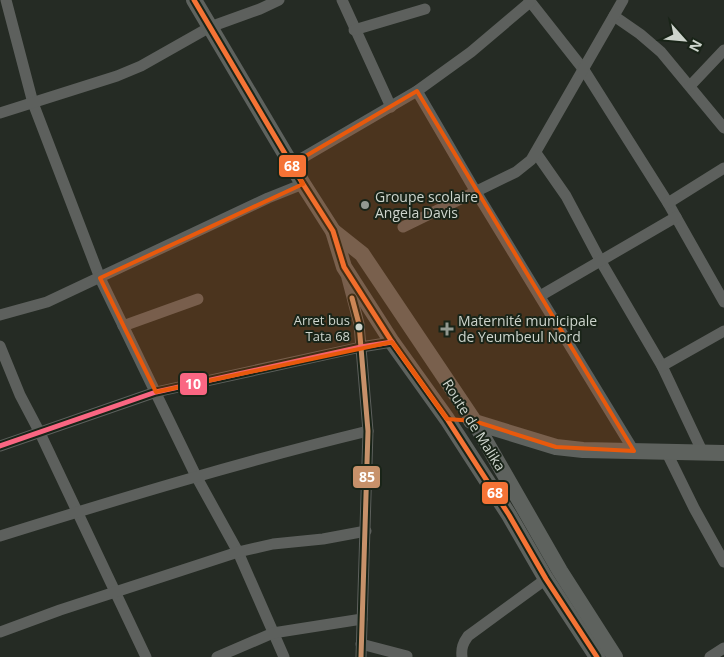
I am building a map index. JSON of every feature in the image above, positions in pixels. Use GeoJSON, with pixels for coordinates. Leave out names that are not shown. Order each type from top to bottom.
{"type":"FeatureCollection","features":[{"type":"Feature","properties":{"kind":"main road","name":"Route de Malika"},"geometry":{"type":"LineString","coordinates":[[194,0],[333,231],[344,267],[392,342],[447,419],[509,515],[546,579],[597,657]]}},
{"type":"Feature","properties":{"kind":"main road","name":"Route de Malika"},"geometry":{"type":"LineString","coordinates":[[333,231],[362,254],[474,421],[560,571],[615,657]]}},
{"type":"Feature","properties":{"kind":"main road"},"geometry":{"type":"LineString","coordinates":[[447,419],[474,421],[522,438],[556,447],[583,450],[724,453]]}},
{"type":"Feature","properties":{"kind":"street"},"geometry":{"type":"LineString","coordinates":[[6,0],[33,103],[100,278],[196,476],[238,552],[284,657]]}},
{"type":"Feature","properties":{"kind":"street"},"geometry":{"type":"LineString","coordinates":[[0,113],[88,86],[141,66],[210,26],[260,9],[279,0]]}},
{"type":"Feature","properties":{"kind":"street"},"geometry":{"type":"LineString","coordinates":[[342,0],[354,30],[391,107]]}},
{"type":"Feature","properties":{"kind":"street"},"geometry":{"type":"LineString","coordinates":[[403,227],[516,172],[532,160],[623,0]]}},
{"type":"Feature","properties":{"kind":"street"},"geometry":{"type":"LineString","coordinates":[[292,164],[417,91],[471,52],[529,1],[584,70],[668,203],[724,302]]}},
{"type":"Feature","properties":{"kind":"street"},"geometry":{"type":"LineString","coordinates":[[354,30],[425,9]]}},
{"type":"Feature","properties":{"kind":"street"},"geometry":{"type":"LineString","coordinates":[[614,16],[661,52],[724,128]]}},
{"type":"Feature","properties":{"kind":"street"},"geometry":{"type":"LineString","coordinates":[[690,86],[724,50]]}},
{"type":"Feature","properties":{"kind":"street"},"geometry":{"type":"LineString","coordinates":[[417,91],[476,192],[634,451]]}},
{"type":"Feature","properties":{"kind":"street"},"geometry":{"type":"LineString","coordinates":[[536,153],[566,196],[600,260],[662,366],[703,453]]}},
{"type":"Feature","properties":{"kind":"street"},"geometry":{"type":"LineString","coordinates":[[668,203],[724,168]]}},
{"type":"Feature","properties":{"kind":"street"},"geometry":{"type":"LineString","coordinates":[[0,315],[47,302],[268,198],[303,184]]}},
{"type":"Feature","properties":{"kind":"street"},"geometry":{"type":"LineString","coordinates":[[540,296],[676,217]]}},
{"type":"Feature","properties":{"kind":"street"},"geometry":{"type":"LineString","coordinates":[[344,267],[359,324],[368,431],[361,657]]}},
{"type":"Feature","properties":{"kind":"street"},"geometry":{"type":"LineString","coordinates":[[123,326],[198,298]]}},
{"type":"Feature","properties":{"kind":"street"},"geometry":{"type":"LineString","coordinates":[[662,366],[724,330]]}},
{"type":"Feature","properties":{"kind":"street"},"geometry":{"type":"LineString","coordinates":[[0,446],[156,392],[361,347],[392,342]]}},
{"type":"Feature","properties":{"kind":"street"},"geometry":{"type":"LineString","coordinates":[[0,346],[20,395],[40,433],[146,657]]}},
{"type":"Feature","properties":{"kind":"street"},"geometry":{"type":"LineString","coordinates":[[0,536],[196,476],[368,431]]}},
{"type":"Feature","properties":{"kind":"street"},"geometry":{"type":"LineString","coordinates":[[666,451],[694,508],[724,562]]}},
{"type":"Feature","properties":{"kind":"street"},"geometry":{"type":"LineString","coordinates":[[0,632],[60,610],[238,552],[273,544],[323,539],[366,531]]}},
{"type":"Feature","properties":{"kind":"street"},"geometry":{"type":"LineString","coordinates":[[462,657],[461,650],[468,636],[546,579]]}},
{"type":"Feature","properties":{"kind":"street"},"geometry":{"type":"LineString","coordinates":[[217,657],[274,633],[362,619]]}},
{"type":"Feature","properties":{"kind":"street"},"geometry":{"type":"LineString","coordinates":[[361,644],[407,656]]}},
{"type":"Feature","properties":{"kind":"street"},"geometry":{"type":"LineString","coordinates":[[710,657],[724,648]]}},
{"type":"Feature","properties":{"kind":"highlighted area"},"geometry":{"type":"Polygon","coordinates":[[[417,91],[634,451],[556,447],[474,421],[447,419],[392,342],[156,392],[100,278],[303,184],[292,164],[417,91]]]}},
{"type":"Feature","properties":{"kind":"transit line","name":"68"},"geometry":{"type":"LineString","coordinates":[[194,0],[333,231],[344,267],[392,342],[447,419],[509,515],[546,579],[597,657]]}},
{"type":"Feature","properties":{"kind":"transit line","name":"85"},"geometry":{"type":"LineString","coordinates":[[352,298],[359,324],[368,431],[361,657]]}},
{"type":"Feature","properties":{"kind":"transit line","name":"10"},"geometry":{"type":"LineString","coordinates":[[0,446],[156,392],[361,347],[392,342]]}},
{"type":"Feature","properties":{"kind":"place","name":"Groupe scolaire Angela Davis"},"geometry":{"type":"Point","coordinates":[365,205]}},
{"type":"Feature","properties":{"kind":"place","name":"Arret bus Tata 68"},"geometry":{"type":"Point","coordinates":[359,327]}},
{"type":"Feature","properties":{"kind":"place","name":"Maternité municipale de Yeumbeul Nord"},"geometry":{"type":"Point","coordinates":[447,329]}}]}
